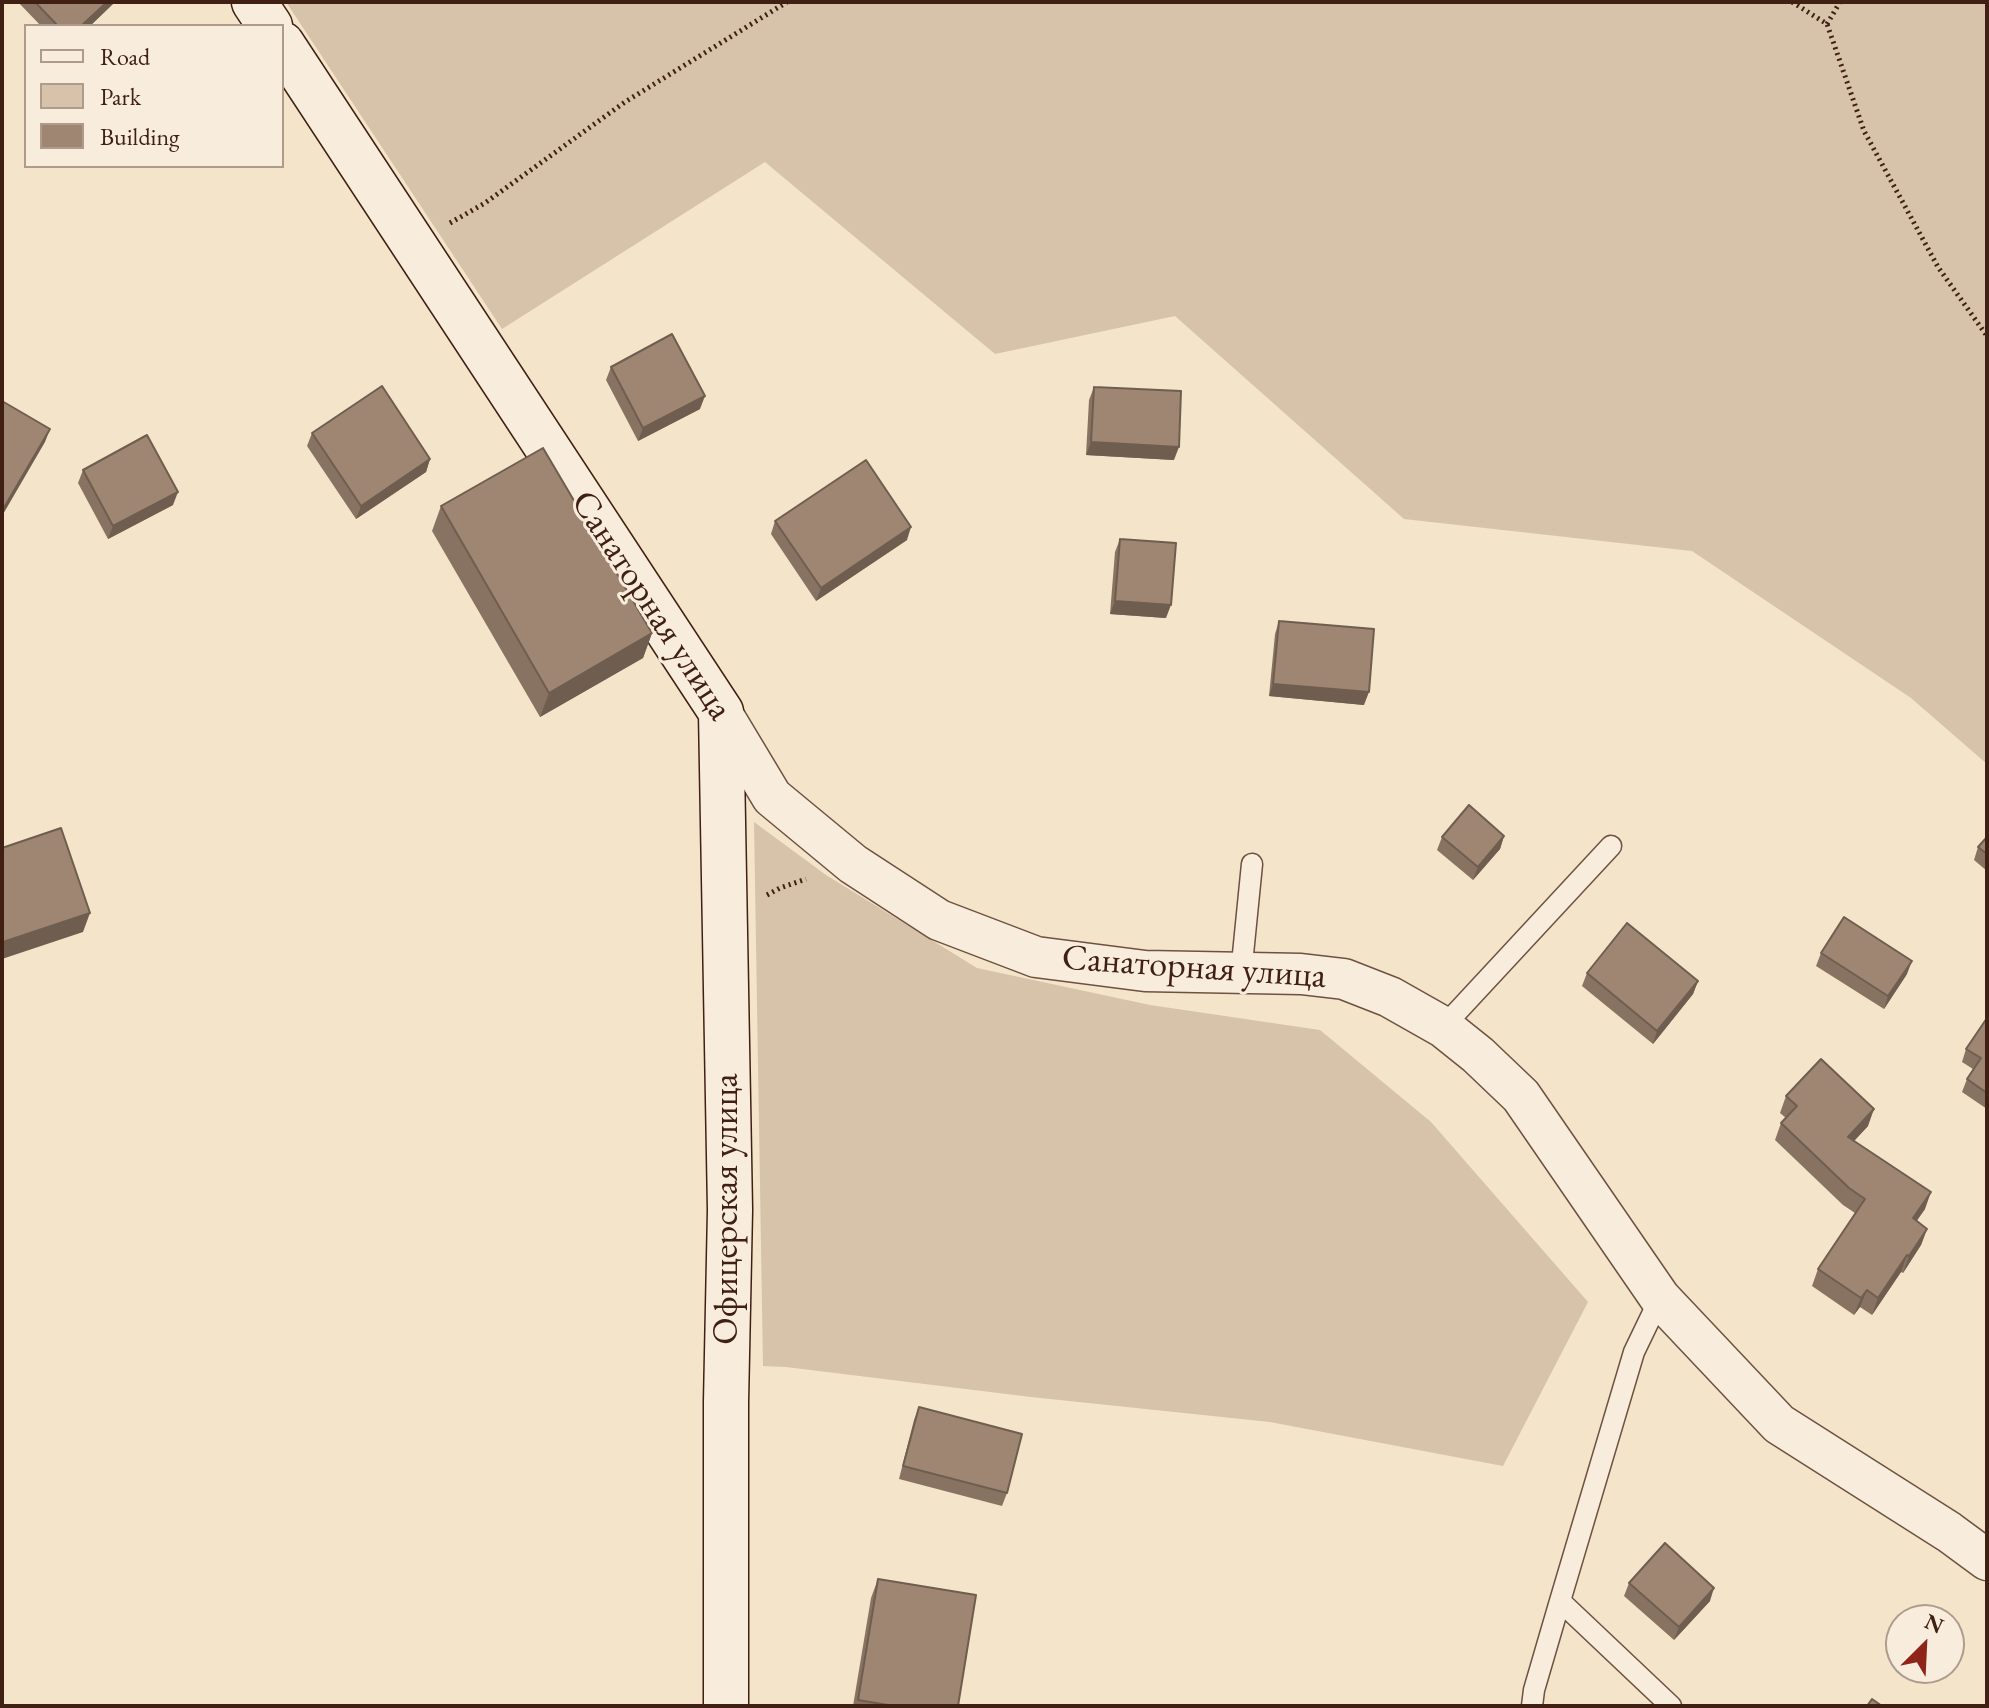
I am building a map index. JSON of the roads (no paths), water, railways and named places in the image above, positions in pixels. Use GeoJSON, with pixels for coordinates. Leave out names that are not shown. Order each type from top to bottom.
{"type":"FeatureCollection","features":[{"type":"Feature","properties":{"kind":"street"},"geometry":{"type":"LineString","coordinates":[[254,2],[269,24]]}},
{"type":"Feature","properties":{"kind":"street","name":"Санаторная улица"},"geometry":{"type":"LineString","coordinates":[[284,47],[721,712],[772,797],[853,864],[939,920],[1036,957],[1145,971],[1301,974],[1344,979],[1390,997],[1443,1027],[1521,1096],[1660,1298],[1779,1424],[1949,1532],[1987,1560]]}},
{"type":"Feature","properties":{"kind":"street","name":"Офицерская улица"},"geometry":{"type":"LineString","coordinates":[[721,712],[730,1210],[726,1402],[726,1706]]}},
{"type":"Feature","properties":{"kind":"lane"},"geometry":{"type":"LineString","coordinates":[[1443,1027],[1611,846]]}},
{"type":"Feature","properties":{"kind":"lane"},"geometry":{"type":"LineString","coordinates":[[1241,974],[1252,864]]}},
{"type":"Feature","properties":{"kind":"lane"},"geometry":{"type":"LineString","coordinates":[[1532,1706],[1534,1690],[1634,1352],[1660,1298]]}},
{"type":"Feature","properties":{"kind":"lane"},"geometry":{"type":"LineString","coordinates":[[1560,1601],[1671,1706]]}}]}
